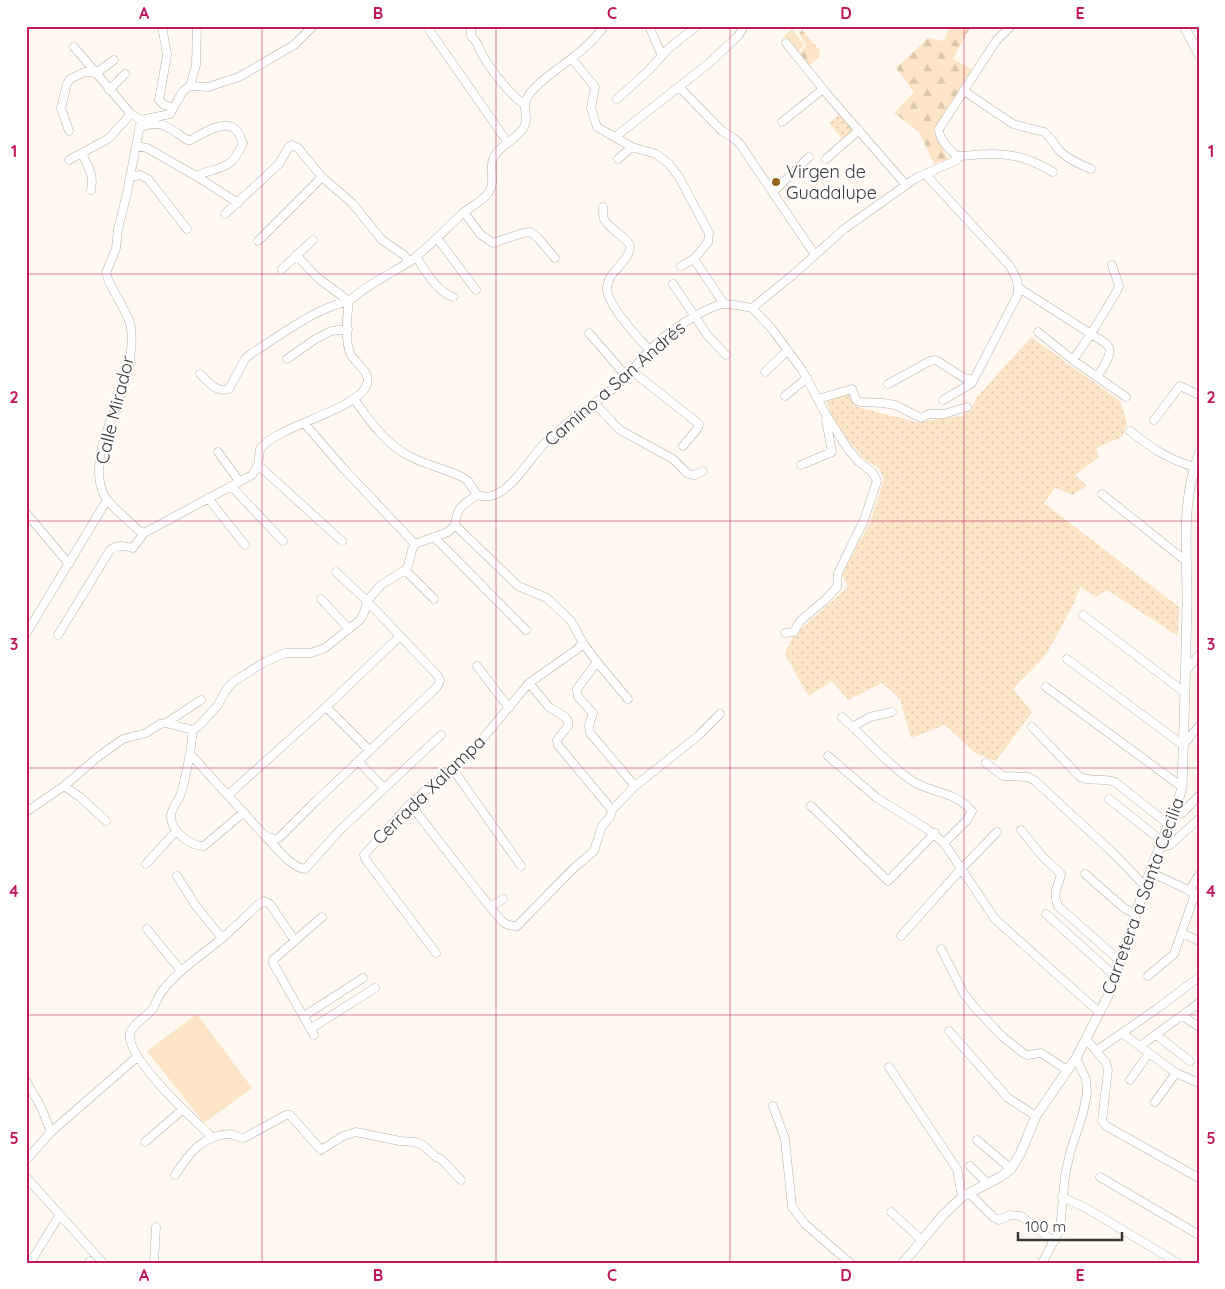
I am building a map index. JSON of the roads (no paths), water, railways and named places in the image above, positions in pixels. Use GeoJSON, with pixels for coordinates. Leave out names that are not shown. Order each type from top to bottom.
{"type":"FeatureCollection","features":[{"type":"Feature","properties":{"kind":"main road"},"geometry":{"type":"LineString","coordinates":[[1184,26],[1199,55]]}},
{"type":"Feature","properties":{"kind":"main road","name":"Carretera a Santa Cecilia"},"geometry":{"type":"LineString","coordinates":[[903,1263],[965,1195],[988,1184],[1011,1169],[1020,1154],[1036,1116],[1087,1040],[1115,976],[1145,886],[1182,787],[1185,672],[1185,534],[1188,490],[1199,453]]}},
{"type":"Feature","properties":{"kind":"street"},"geometry":{"type":"LineString","coordinates":[[162,26],[168,55],[159,100],[163,104],[174,108]]}},
{"type":"Feature","properties":{"kind":"street"},"geometry":{"type":"LineString","coordinates":[[140,124],[170,114],[183,91],[190,86],[196,65],[198,26]]}},
{"type":"Feature","properties":{"kind":"street"},"geometry":{"type":"LineString","coordinates":[[190,86],[208,87],[239,77],[294,45],[313,26]]}},
{"type":"Feature","properties":{"kind":"street"},"geometry":{"type":"LineString","coordinates":[[471,26],[471,36],[479,44],[483,56],[510,91],[524,104]]}},
{"type":"Feature","properties":{"kind":"street"},"geometry":{"type":"LineString","coordinates":[[200,374],[214,388],[229,389],[245,359],[252,353],[308,317],[339,303],[349,301],[409,262],[464,212],[480,201],[490,191],[493,180],[492,160],[494,156],[525,126],[524,104],[530,93],[572,59],[595,38],[604,26]]}},
{"type":"Feature","properties":{"kind":"street"},"geometry":{"type":"LineString","coordinates":[[649,26],[662,56]]}},
{"type":"Feature","properties":{"kind":"street"},"geometry":{"type":"LineString","coordinates":[[617,99],[669,48],[697,26]]}},
{"type":"Feature","properties":{"kind":"street"},"geometry":{"type":"LineString","coordinates":[[1010,26],[996,41],[939,129],[939,133],[946,146],[957,156],[1011,155],[1033,160],[1053,172]]}},
{"type":"Feature","properties":{"kind":"street"},"geometry":{"type":"LineString","coordinates":[[615,137],[708,64],[738,36],[743,27]]}},
{"type":"Feature","properties":{"kind":"street"},"geometry":{"type":"LineString","coordinates":[[430,31],[508,143]]}},
{"type":"Feature","properties":{"kind":"street"},"geometry":{"type":"LineString","coordinates":[[786,43],[906,185]]}},
{"type":"Feature","properties":{"kind":"street"},"geometry":{"type":"LineString","coordinates":[[74,47],[140,124]]}},
{"type":"Feature","properties":{"kind":"street"},"geometry":{"type":"LineString","coordinates":[[572,59],[595,88],[591,108],[597,127],[632,147],[663,158],[679,177],[710,233],[708,242],[694,258],[681,266]]}},
{"type":"Feature","properties":{"kind":"street"},"geometry":{"type":"LineString","coordinates":[[69,130],[61,108],[70,79],[85,72],[96,73],[114,60]]}},
{"type":"Feature","properties":{"kind":"street"},"geometry":{"type":"LineString","coordinates":[[109,90],[125,74]]}},
{"type":"Feature","properties":{"kind":"street"},"geometry":{"type":"LineString","coordinates":[[679,87],[722,131],[740,144],[816,256]]}},
{"type":"Feature","properties":{"kind":"street"},"geometry":{"type":"LineString","coordinates":[[782,122],[823,89]]}},
{"type":"Feature","properties":{"kind":"street"},"geometry":{"type":"LineString","coordinates":[[964,91],[1013,124],[1044,132],[1062,154],[1091,169]]}},
{"type":"Feature","properties":{"kind":"street"},"geometry":{"type":"LineString","coordinates":[[69,160],[108,139],[131,114]]}},
{"type":"Feature","properties":{"kind":"street"},"geometry":{"type":"LineString","coordinates":[[140,124],[163,124],[187,140],[225,126],[237,130],[243,143],[234,160],[228,165],[196,176]]}},
{"type":"Feature","properties":{"kind":"street","name":"Calle Mirador"},"geometry":{"type":"LineString","coordinates":[[107,500],[100,484],[99,466],[109,425],[126,377],[130,357],[131,328],[106,273],[116,248],[118,229],[140,124]]}},
{"type":"Feature","properties":{"kind":"street"},"geometry":{"type":"LineString","coordinates":[[826,159],[859,130]]}},
{"type":"Feature","properties":{"kind":"street"},"geometry":{"type":"LineString","coordinates":[[225,214],[279,164],[288,148],[292,145],[298,148],[322,176],[352,203],[382,240],[404,255],[409,262]]}},
{"type":"Feature","properties":{"kind":"street"},"geometry":{"type":"LineString","coordinates":[[136,146],[147,148],[238,203]]}},
{"type":"Feature","properties":{"kind":"street"},"geometry":{"type":"LineString","coordinates":[[618,160],[632,147]]}},
{"type":"Feature","properties":{"kind":"street"},"geometry":{"type":"LineString","coordinates":[[82,154],[92,174],[91,190]]}},
{"type":"Feature","properties":{"kind":"street"},"geometry":{"type":"LineString","coordinates":[[752,308],[816,256],[844,229],[906,185],[925,174],[954,162],[957,160],[957,156]]}},
{"type":"Feature","properties":{"kind":"street"},"geometry":{"type":"LineString","coordinates":[[773,192],[809,157]]}},
{"type":"Feature","properties":{"kind":"street"},"geometry":{"type":"LineString","coordinates":[[925,174],[999,253],[1014,274],[1019,288],[1017,296],[972,383],[943,400]]}},
{"type":"Feature","properties":{"kind":"street"},"geometry":{"type":"LineString","coordinates":[[130,177],[140,175],[148,179],[187,229]]}},
{"type":"Feature","properties":{"kind":"street"},"geometry":{"type":"LineString","coordinates":[[258,241],[322,176]]}},
{"type":"Feature","properties":{"kind":"street"},"geometry":{"type":"LineString","coordinates":[[603,208],[604,218],[629,244],[630,249],[611,275],[607,285],[607,292],[622,318],[649,350]]}},
{"type":"Feature","properties":{"kind":"street"},"geometry":{"type":"LineString","coordinates":[[464,212],[480,234],[489,242],[496,243],[530,232],[538,238],[555,258]]}},
{"type":"Feature","properties":{"kind":"street"},"geometry":{"type":"LineString","coordinates":[[437,238],[476,290]]}},
{"type":"Feature","properties":{"kind":"street"},"geometry":{"type":"LineString","coordinates":[[282,269],[313,240]]}},
{"type":"Feature","properties":{"kind":"street"},"geometry":{"type":"LineString","coordinates":[[296,255],[319,279],[349,301]]}},
{"type":"Feature","properties":{"kind":"street"},"geometry":{"type":"LineString","coordinates":[[416,256],[438,288],[444,294],[453,297]]}},
{"type":"Feature","properties":{"kind":"street"},"geometry":{"type":"LineString","coordinates":[[694,258],[724,304],[752,308],[772,329],[797,362],[825,413],[848,449],[876,476],[876,487],[864,520],[838,573],[837,587],[800,621],[794,632],[785,633]]}},
{"type":"Feature","properties":{"kind":"street"},"geometry":{"type":"LineString","coordinates":[[1073,360],[1117,292],[1119,286],[1112,266]]}},
{"type":"Feature","properties":{"kind":"street"},"geometry":{"type":"LineString","coordinates":[[673,284],[708,336],[726,355]]}},
{"type":"Feature","properties":{"kind":"street"},"geometry":{"type":"LineString","coordinates":[[1019,288],[1108,345],[1110,348],[1109,355],[1098,377]]}},
{"type":"Feature","properties":{"kind":"street"},"geometry":{"type":"LineString","coordinates":[[58,636],[110,550],[115,546],[133,548],[144,533],[252,475],[258,465],[258,454],[263,444],[281,433],[305,424],[354,399],[364,390],[368,382],[367,376],[351,354],[348,341],[349,301]]}},
{"type":"Feature","properties":{"kind":"street","name":"Camino a San Andrés"},"geometry":{"type":"LineString","coordinates":[[454,525],[456,512],[460,507],[477,495],[485,497],[501,491],[550,437],[595,404],[629,374],[649,350],[695,316],[724,304]]}},
{"type":"Feature","properties":{"kind":"street"},"geometry":{"type":"LineString","coordinates":[[287,360],[330,331],[348,329]]}},
{"type":"Feature","properties":{"kind":"street"},"geometry":{"type":"LineString","coordinates":[[1038,332],[1073,360],[1126,397]]}},
{"type":"Feature","properties":{"kind":"street"},"geometry":{"type":"LineString","coordinates":[[589,333],[629,374],[699,424],[698,428],[683,446]]}},
{"type":"Feature","properties":{"kind":"street"},"geometry":{"type":"LineString","coordinates":[[765,372],[787,351]]}},
{"type":"Feature","properties":{"kind":"street"},"geometry":{"type":"LineString","coordinates":[[888,384],[930,361],[936,360],[964,378],[973,380]]}},
{"type":"Feature","properties":{"kind":"street"},"geometry":{"type":"LineString","coordinates":[[785,396],[807,378]]}},
{"type":"Feature","properties":{"kind":"street"},"geometry":{"type":"LineString","coordinates":[[1154,420],[1180,386],[1199,395]]}},
{"type":"Feature","properties":{"kind":"street"},"geometry":{"type":"LineString","coordinates":[[818,399],[852,388],[856,400],[860,402],[884,402],[895,405],[921,418],[929,414],[944,414],[967,407]]}},
{"type":"Feature","properties":{"kind":"street"},"geometry":{"type":"LineString","coordinates":[[354,399],[381,435],[392,445],[409,457],[462,477],[468,481],[477,495]]}},
{"type":"Feature","properties":{"kind":"street"},"geometry":{"type":"LineString","coordinates":[[595,404],[620,430],[673,459],[688,474],[703,471]]}},
{"type":"Feature","properties":{"kind":"street"},"geometry":{"type":"LineString","coordinates":[[801,465],[832,452],[825,413]]}},
{"type":"Feature","properties":{"kind":"street"},"geometry":{"type":"LineString","coordinates":[[305,424],[343,468],[415,544]]}},
{"type":"Feature","properties":{"kind":"street"},"geometry":{"type":"LineString","coordinates":[[1130,431],[1167,458],[1194,467]]}},
{"type":"Feature","properties":{"kind":"street"},"geometry":{"type":"LineString","coordinates":[[218,452],[239,482]]}},
{"type":"Feature","properties":{"kind":"street"},"geometry":{"type":"LineString","coordinates":[[258,465],[342,541]]}},
{"type":"Feature","properties":{"kind":"street"},"geometry":{"type":"LineString","coordinates":[[231,486],[283,541]]}},
{"type":"Feature","properties":{"kind":"street"},"geometry":{"type":"LineString","coordinates":[[1102,494],[1186,562]]}},
{"type":"Feature","properties":{"kind":"street"},"geometry":{"type":"LineString","coordinates":[[208,498],[245,544]]}},
{"type":"Feature","properties":{"kind":"street"},"geometry":{"type":"LineString","coordinates":[[26,634],[107,500],[138,530],[144,533]]}},
{"type":"Feature","properties":{"kind":"street"},"geometry":{"type":"LineString","coordinates":[[26,513],[69,564]]}},
{"type":"Feature","properties":{"kind":"street"},"geometry":{"type":"LineString","coordinates":[[166,723],[193,730],[199,726],[218,704],[233,682],[263,662],[285,653],[320,651],[362,617],[367,601],[381,585],[405,570],[415,544],[448,532],[454,525],[518,586],[547,598],[571,621],[582,643],[628,699]]}},
{"type":"Feature","properties":{"kind":"street"},"geometry":{"type":"LineString","coordinates":[[434,537],[526,630]]}},
{"type":"Feature","properties":{"kind":"street"},"geometry":{"type":"LineString","coordinates":[[405,570],[434,599]]}},
{"type":"Feature","properties":{"kind":"street"},"geometry":{"type":"LineString","coordinates":[[265,836],[276,839],[280,838],[437,687],[440,681],[438,676],[367,601],[336,572]]}},
{"type":"Feature","properties":{"kind":"street"},"geometry":{"type":"LineString","coordinates":[[320,599],[349,628]]}},
{"type":"Feature","properties":{"kind":"street"},"geometry":{"type":"LineString","coordinates":[[1083,615],[1184,692]]}},
{"type":"Feature","properties":{"kind":"street"},"geometry":{"type":"LineString","coordinates":[[228,795],[400,636]]}},
{"type":"Feature","properties":{"kind":"street","name":"Cerrada Xalampa"},"geometry":{"type":"LineString","coordinates":[[436,953],[364,855],[410,804],[474,749],[529,683],[576,650],[582,643]]}},
{"type":"Feature","properties":{"kind":"street"},"geometry":{"type":"LineString","coordinates":[[1185,672],[1199,656]]}},
{"type":"Feature","properties":{"kind":"street"},"geometry":{"type":"LineString","coordinates":[[1067,659],[1183,745],[1199,726]]}},
{"type":"Feature","properties":{"kind":"street"},"geometry":{"type":"LineString","coordinates":[[598,662],[581,682],[577,689],[577,694],[593,713],[589,725],[590,733],[635,786]]}},
{"type":"Feature","properties":{"kind":"street"},"geometry":{"type":"LineString","coordinates":[[477,666],[510,708]]}},
{"type":"Feature","properties":{"kind":"street"},"geometry":{"type":"LineString","coordinates":[[529,683],[549,707],[568,721],[568,726],[557,740],[558,744],[612,810]]}},
{"type":"Feature","properties":{"kind":"street"},"geometry":{"type":"LineString","coordinates":[[1046,687],[1182,787]]}},
{"type":"Feature","properties":{"kind":"street"},"geometry":{"type":"LineString","coordinates":[[26,812],[64,786],[99,756],[123,739],[146,733],[160,724],[166,723],[201,700]]}},
{"type":"Feature","properties":{"kind":"street"},"geometry":{"type":"LineString","coordinates":[[326,706],[370,751]]}},
{"type":"Feature","properties":{"kind":"street"},"geometry":{"type":"LineString","coordinates":[[852,727],[870,717],[892,712]]}},
{"type":"Feature","properties":{"kind":"street"},"geometry":{"type":"LineString","coordinates":[[410,804],[504,923],[509,926],[517,926],[575,866],[594,851],[602,826],[610,817],[612,810],[635,786],[698,736],[720,714]]}},
{"type":"Feature","properties":{"kind":"street"},"geometry":{"type":"LineString","coordinates":[[842,718],[881,755],[913,781],[921,786],[954,796],[972,811],[967,820],[944,843]]}},
{"type":"Feature","properties":{"kind":"street"},"geometry":{"type":"LineString","coordinates":[[1032,727],[1083,779],[1110,780],[1114,782],[1168,824]]}},
{"type":"Feature","properties":{"kind":"street"},"geometry":{"type":"LineString","coordinates":[[193,730],[190,754],[180,796],[172,809],[170,817],[176,831],[194,845],[204,846],[244,812]]}},
{"type":"Feature","properties":{"kind":"street"},"geometry":{"type":"LineString","coordinates":[[190,754],[265,836],[299,868],[305,869],[339,831],[441,735]]}},
{"type":"Feature","properties":{"kind":"street"},"geometry":{"type":"LineString","coordinates":[[828,756],[877,798],[934,833],[944,843],[995,919],[1100,1013]]}},
{"type":"Feature","properties":{"kind":"street"},"geometry":{"type":"LineString","coordinates":[[359,762],[384,788]]}},
{"type":"Feature","properties":{"kind":"street"},"geometry":{"type":"LineString","coordinates":[[986,763],[1003,776],[1028,777],[1034,780],[1112,852],[1145,886]]}},
{"type":"Feature","properties":{"kind":"street"},"geometry":{"type":"LineString","coordinates":[[452,768],[521,866]]}},
{"type":"Feature","properties":{"kind":"street"},"geometry":{"type":"LineString","coordinates":[[64,786],[80,797],[106,821]]}},
{"type":"Feature","properties":{"kind":"street"},"geometry":{"type":"LineString","coordinates":[[1172,815],[1182,813],[1199,796]]}},
{"type":"Feature","properties":{"kind":"street"},"geometry":{"type":"LineString","coordinates":[[1109,799],[1161,844],[1170,845],[1199,819]]}},
{"type":"Feature","properties":{"kind":"street"},"geometry":{"type":"LineString","coordinates":[[811,806],[888,881],[934,833]]}},
{"type":"Feature","properties":{"kind":"street"},"geometry":{"type":"LineString","coordinates":[[1021,830],[1042,856],[1061,874],[1055,891],[1058,906],[1120,961]]}},
{"type":"Feature","properties":{"kind":"street"},"geometry":{"type":"LineString","coordinates":[[146,864],[176,831]]}},
{"type":"Feature","properties":{"kind":"street"},"geometry":{"type":"LineString","coordinates":[[901,936],[997,832]]}},
{"type":"Feature","properties":{"kind":"street"},"geometry":{"type":"LineString","coordinates":[[1150,872],[1194,893]]}},
{"type":"Feature","properties":{"kind":"street"},"geometry":{"type":"LineString","coordinates":[[1085,874],[1124,908],[1136,915]]}},
{"type":"Feature","properties":{"kind":"street"},"geometry":{"type":"LineString","coordinates":[[1148,976],[1172,957],[1182,933],[1199,875]]}},
{"type":"Feature","properties":{"kind":"street"},"geometry":{"type":"LineString","coordinates":[[177,876],[196,906],[222,938]]}},
{"type":"Feature","properties":{"kind":"street"},"geometry":{"type":"LineString","coordinates":[[490,907],[503,899]]}},
{"type":"Feature","properties":{"kind":"street"},"geometry":{"type":"LineString","coordinates":[[212,1137],[182,1110],[137,1057],[130,1039],[132,1029],[150,1011],[163,990],[181,971],[264,901],[270,904],[295,941]]}},
{"type":"Feature","properties":{"kind":"street"},"geometry":{"type":"LineString","coordinates":[[1046,914],[1115,976]]}},
{"type":"Feature","properties":{"kind":"street"},"geometry":{"type":"LineString","coordinates":[[322,917],[275,957],[273,963],[313,1032],[374,988]]}},
{"type":"Feature","properties":{"kind":"street"},"geometry":{"type":"LineString","coordinates":[[146,929],[181,971]]}},
{"type":"Feature","properties":{"kind":"street"},"geometry":{"type":"LineString","coordinates":[[1182,933],[1199,941]]}},
{"type":"Feature","properties":{"kind":"street"},"geometry":{"type":"LineString","coordinates":[[941,949],[964,994],[1004,1037],[1023,1053],[1028,1055],[1041,1053],[1067,1070]]}},
{"type":"Feature","properties":{"kind":"street"},"geometry":{"type":"LineString","coordinates":[[1096,1051],[1199,976]]}},
{"type":"Feature","properties":{"kind":"street"},"geometry":{"type":"LineString","coordinates":[[304,1016],[363,978]]}},
{"type":"Feature","properties":{"kind":"street"},"geometry":{"type":"LineString","coordinates":[[1140,1046],[1199,1003]]}},
{"type":"Feature","properties":{"kind":"street"},"geometry":{"type":"LineString","coordinates":[[1183,1016],[1199,1028]]}},
{"type":"Feature","properties":{"kind":"street"},"geometry":{"type":"LineString","coordinates":[[949,1031],[1008,1098],[1036,1116]]}},
{"type":"Feature","properties":{"kind":"street"},"geometry":{"type":"LineString","coordinates":[[1122,1033],[1176,1073],[1199,1083]]}},
{"type":"Feature","properties":{"kind":"street"},"geometry":{"type":"LineString","coordinates":[[1156,1035],[1190,1062]]}},
{"type":"Feature","properties":{"kind":"street"},"geometry":{"type":"LineString","coordinates":[[1087,1040],[1106,1063],[1108,1070],[1102,1121],[1106,1126],[1199,1178]]}},
{"type":"Feature","properties":{"kind":"street"},"geometry":{"type":"LineString","coordinates":[[1130,1080],[1149,1053]]}},
{"type":"Feature","properties":{"kind":"street"},"geometry":{"type":"LineString","coordinates":[[26,1160],[51,1132],[137,1057]]}},
{"type":"Feature","properties":{"kind":"street"},"geometry":{"type":"LineString","coordinates":[[1042,1263],[1060,1230],[1062,1197],[1070,1153],[1083,1113],[1087,1093],[1086,1079],[1076,1058]]}},
{"type":"Feature","properties":{"kind":"street"},"geometry":{"type":"LineString","coordinates":[[889,1067],[957,1169],[965,1195],[999,1220],[1015,1214],[1021,1216],[1054,1242]]}},
{"type":"Feature","properties":{"kind":"street"},"geometry":{"type":"LineString","coordinates":[[1155,1102],[1176,1073]]}},
{"type":"Feature","properties":{"kind":"street"},"geometry":{"type":"LineString","coordinates":[[26,1081],[51,1132]]}},
{"type":"Feature","properties":{"kind":"street"},"geometry":{"type":"LineString","coordinates":[[773,1106],[785,1139],[792,1207],[805,1224],[850,1263]]}},
{"type":"Feature","properties":{"kind":"street"},"geometry":{"type":"LineString","coordinates":[[145,1142],[182,1110]]}},
{"type":"Feature","properties":{"kind":"street"},"geometry":{"type":"LineString","coordinates":[[175,1176],[194,1149],[212,1137],[231,1134],[244,1138],[286,1115],[290,1115],[321,1150],[343,1136],[356,1132],[400,1141],[415,1142],[424,1146],[441,1159],[460,1180]]}},
{"type":"Feature","properties":{"kind":"street"},"geometry":{"type":"LineString","coordinates":[[977,1140],[1011,1169]]}},
{"type":"Feature","properties":{"kind":"street"},"geometry":{"type":"LineString","coordinates":[[970,1166],[988,1184]]}},
{"type":"Feature","properties":{"kind":"street"},"geometry":{"type":"LineString","coordinates":[[26,1176],[103,1263]]}},
{"type":"Feature","properties":{"kind":"street"},"geometry":{"type":"LineString","coordinates":[[1100,1177],[1199,1235]]}},
{"type":"Feature","properties":{"kind":"street"},"geometry":{"type":"LineString","coordinates":[[1062,1197],[1086,1208],[1178,1263]]}},
{"type":"Feature","properties":{"kind":"street"},"geometry":{"type":"LineString","coordinates":[[891,1212],[922,1240]]}},
{"type":"Feature","properties":{"kind":"street"},"geometry":{"type":"LineString","coordinates":[[30,1263],[60,1216]]}},
{"type":"Feature","properties":{"kind":"street"},"geometry":{"type":"LineString","coordinates":[[154,1263],[156,1227]]}},
{"type":"Feature","properties":{"kind":"place","name":"Virgen de Guadalupe"},"geometry":{"type":"Point","coordinates":[776,182]}}]}
